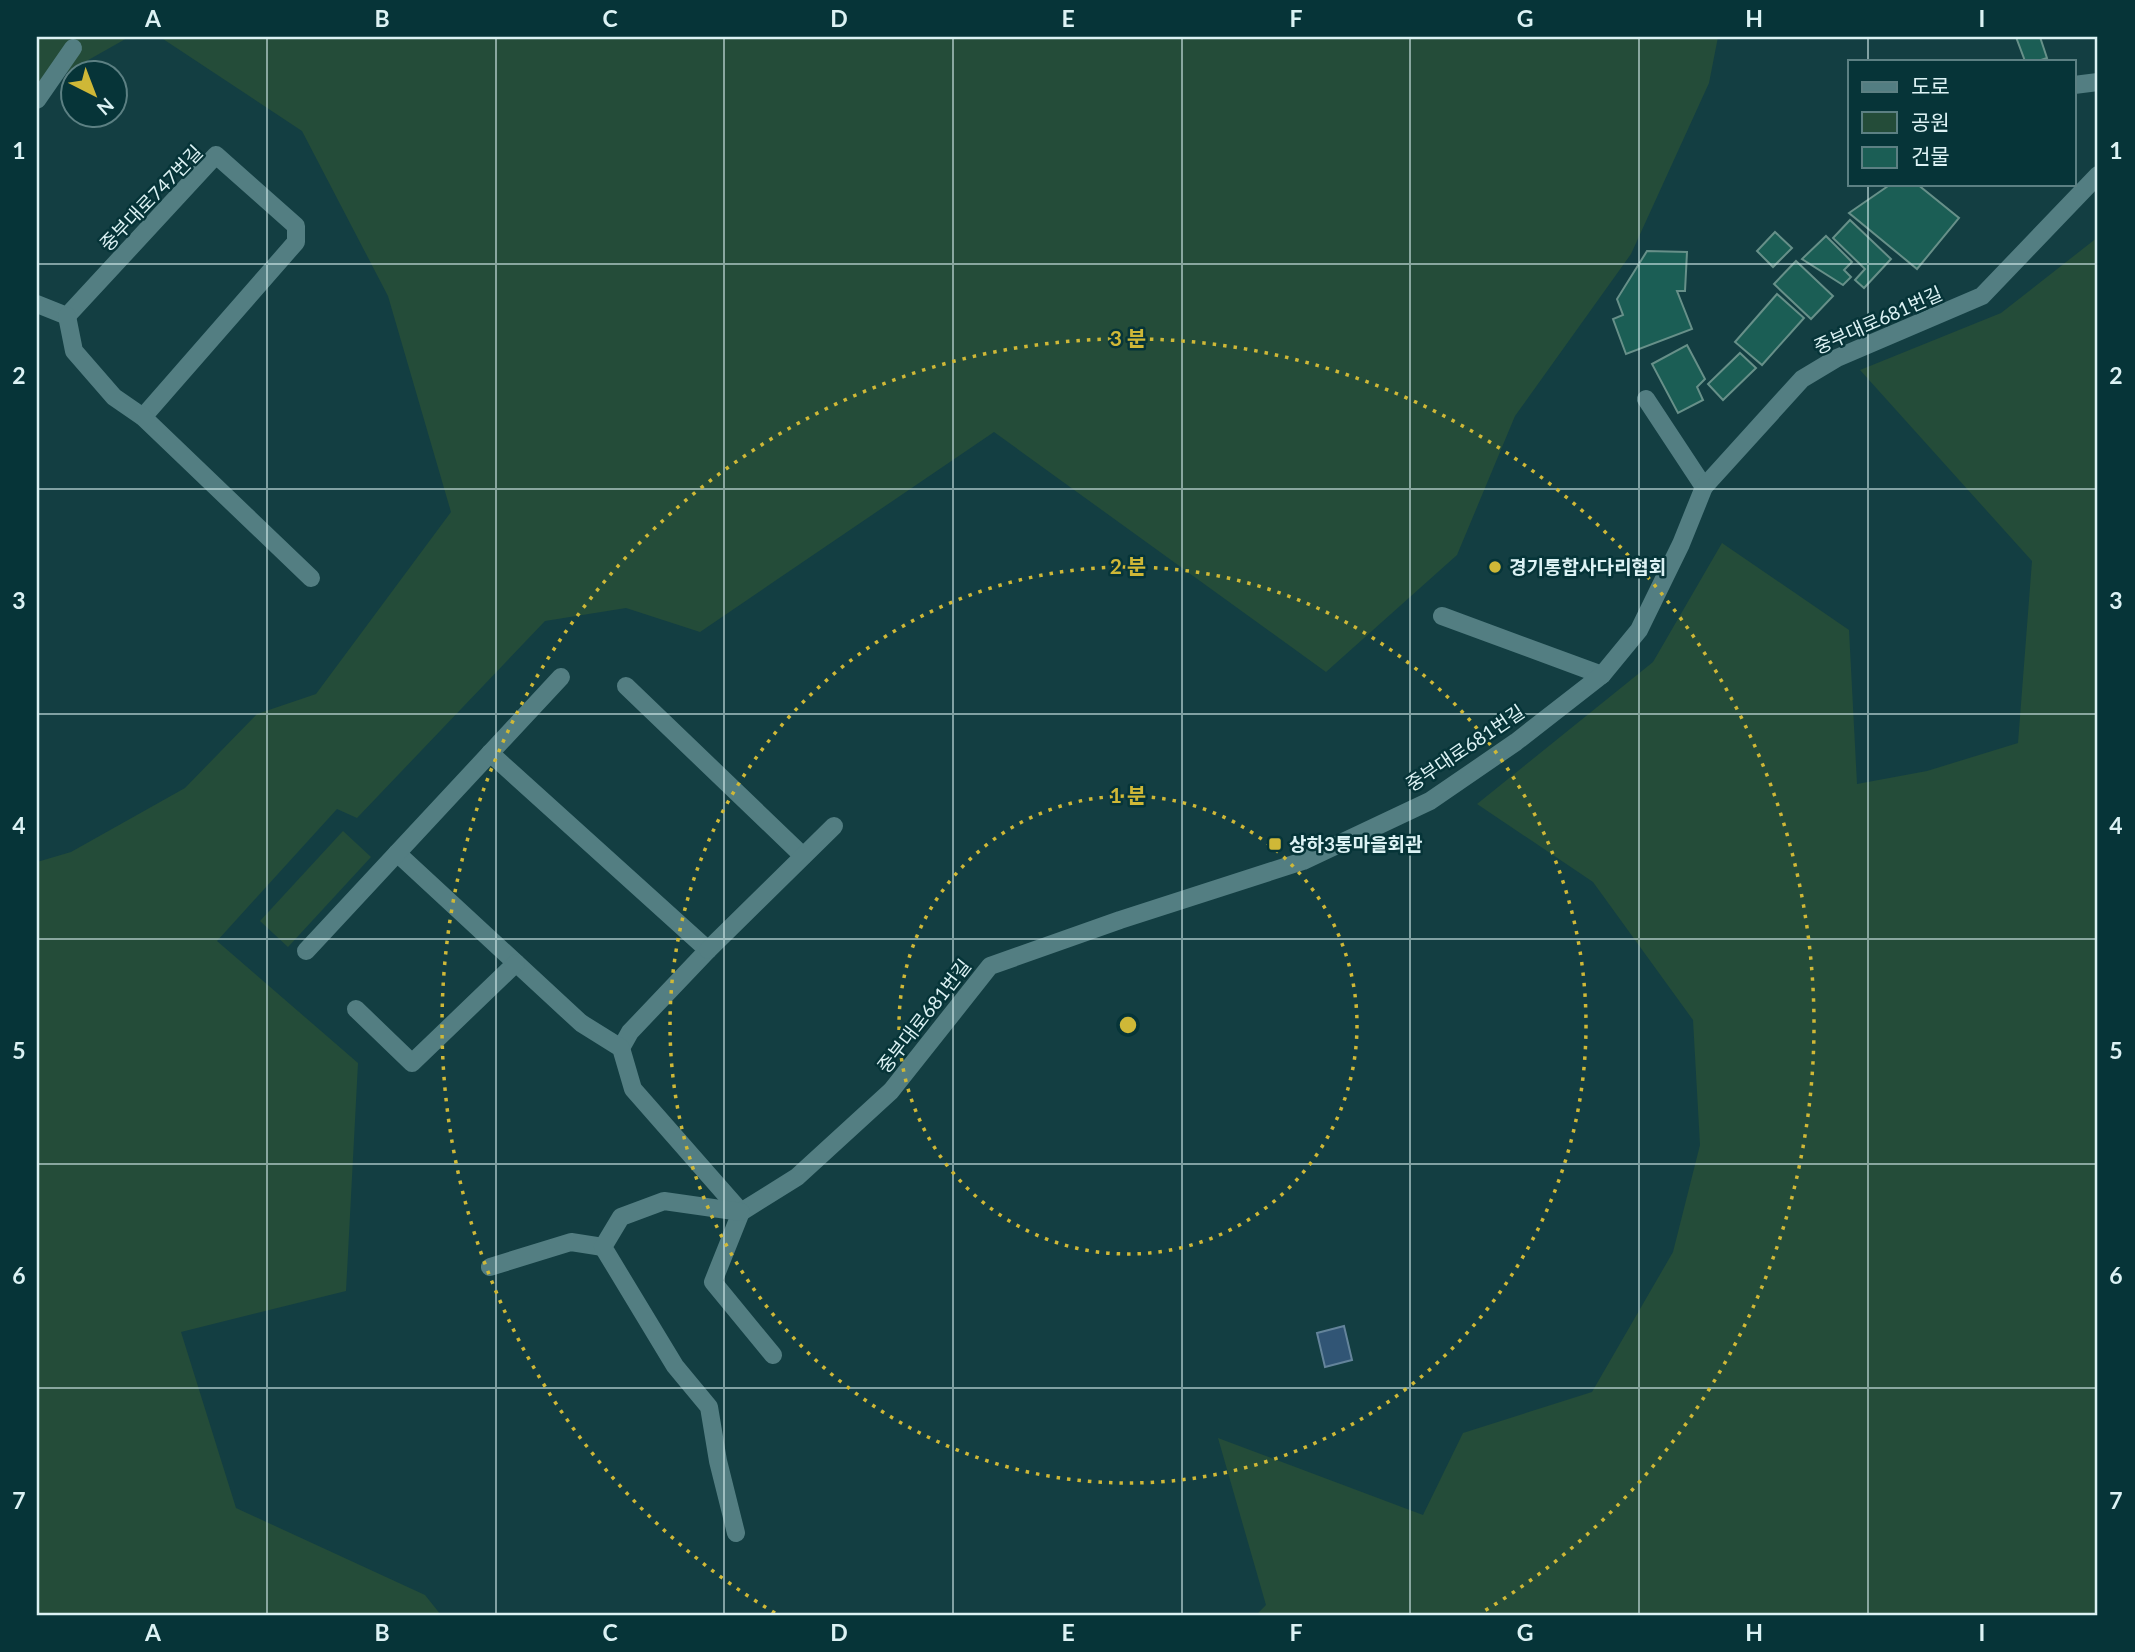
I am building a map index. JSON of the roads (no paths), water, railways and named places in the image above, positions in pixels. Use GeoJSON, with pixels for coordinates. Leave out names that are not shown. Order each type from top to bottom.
{"type":"FeatureCollection","features":[{"type":"Feature","properties":{"kind":"street"},"geometry":{"type":"LineString","coordinates":[[37,100],[73,48]]}},
{"type":"Feature","properties":{"kind":"street"},"geometry":{"type":"LineString","coordinates":[[2076,85],[2098,82]]}},
{"type":"Feature","properties":{"kind":"street","name":"중부대로747번길"},"geometry":{"type":"LineString","coordinates":[[67,316],[216,155],[296,226],[296,242],[143,417]]}},
{"type":"Feature","properties":{"kind":"street","name":"중부대로681번길"},"geometry":{"type":"LineString","coordinates":[[741,1212],[797,1177],[891,1091],[990,966],[1303,861],[1430,801],[1516,742],[1602,675],[1639,630],[1681,544],[1704,487],[1802,379],[1837,358],[1982,296],[2098,175]]}},
{"type":"Feature","properties":{"kind":"street"},"geometry":{"type":"LineString","coordinates":[[37,304],[67,316],[74,351],[114,397],[143,417],[311,578]]}},
{"type":"Feature","properties":{"kind":"street"},"geometry":{"type":"LineString","coordinates":[[1646,399],[1704,487]]}},
{"type":"Feature","properties":{"kind":"street"},"geometry":{"type":"LineString","coordinates":[[1442,616],[1602,675]]}},
{"type":"Feature","properties":{"kind":"street"},"geometry":{"type":"LineString","coordinates":[[306,951],[561,677]]}},
{"type":"Feature","properties":{"kind":"street"},"geometry":{"type":"LineString","coordinates":[[626,686],[803,856]]}},
{"type":"Feature","properties":{"kind":"street"},"geometry":{"type":"LineString","coordinates":[[491,753],[708,950]]}},
{"type":"Feature","properties":{"kind":"street"},"geometry":{"type":"LineString","coordinates":[[621,1048],[630,1032],[708,950],[834,826]]}},
{"type":"Feature","properties":{"kind":"street"},"geometry":{"type":"LineString","coordinates":[[397,853],[581,1023],[621,1048],[633,1089],[741,1212]]}},
{"type":"Feature","properties":{"kind":"street"},"geometry":{"type":"LineString","coordinates":[[356,1009],[412,1063],[516,962]]}},
{"type":"Feature","properties":{"kind":"street"},"geometry":{"type":"LineString","coordinates":[[603,1247],[621,1217],[664,1201],[741,1212]]}},
{"type":"Feature","properties":{"kind":"street"},"geometry":{"type":"LineString","coordinates":[[741,1212],[713,1282],[773,1355]]}},
{"type":"Feature","properties":{"kind":"street"},"geometry":{"type":"LineString","coordinates":[[490,1268],[571,1242],[603,1247],[675,1366],[709,1407],[718,1461],[736,1533]]}},
{"type":"Feature","properties":{"kind":"water"},"geometry":{"type":"Polygon","coordinates":[[[1344,1326],[1352,1360],[1325,1367],[1317,1333],[1344,1326]]]}},
{"type":"Feature","properties":{"kind":"place","name":"경기통합사다리협회"},"geometry":{"type":"Point","coordinates":[1495,567]}},
{"type":"Feature","properties":{"kind":"place","name":"상하3통마을회관"},"geometry":{"type":"Point","coordinates":[1275,844]}}]}
